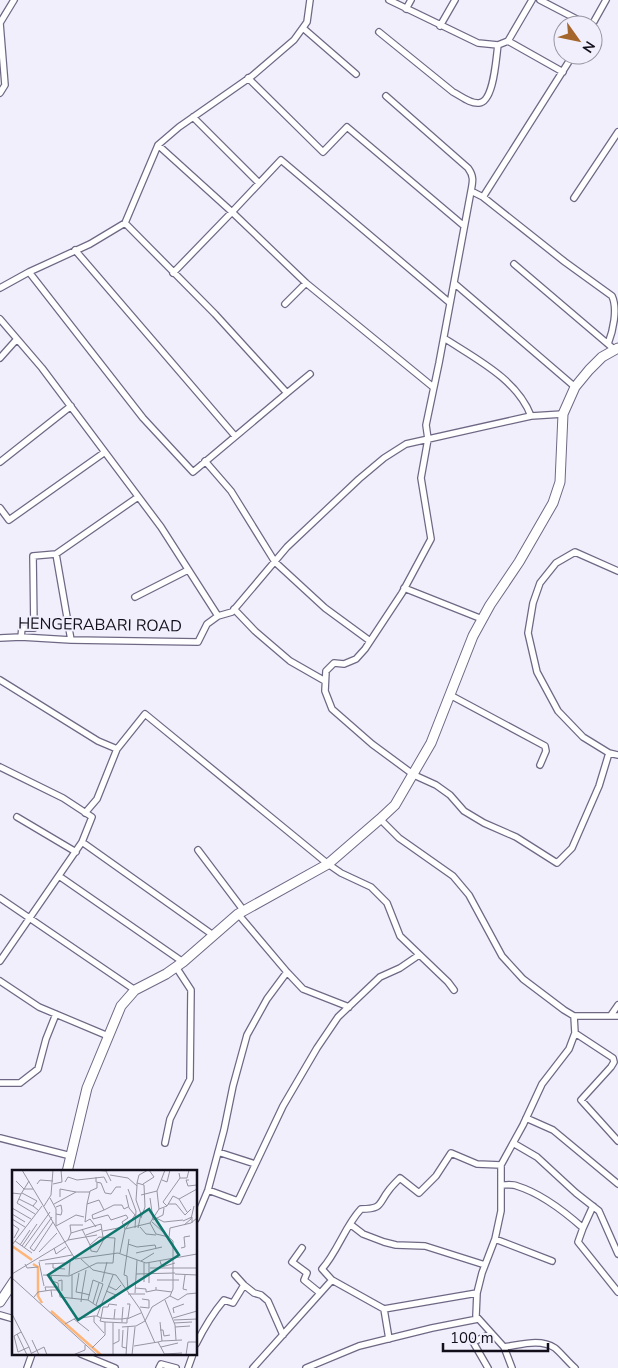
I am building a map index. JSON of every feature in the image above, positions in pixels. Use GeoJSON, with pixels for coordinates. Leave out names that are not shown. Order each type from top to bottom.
{"type":"FeatureCollection","features":[{"type":"Feature","properties":{"kind":"main road"},"geometry":{"type":"LineString","coordinates":[[68,1170],[87,1088],[121,1006],[135,990],[166,974],[241,912],[328,864],[395,805],[431,743],[473,636],[553,503],[560,482],[563,414],[576,387],[588,370],[614,347]]}},
{"type":"Feature","properties":{"kind":"main road"},"geometry":{"type":"LineString","coordinates":[[0,1302],[12,1284]]}},
{"type":"Feature","properties":{"kind":"street"},"geometry":{"type":"LineString","coordinates":[[0,93],[5,85],[0,23],[14,0]]}},
{"type":"Feature","properties":{"kind":"street"},"geometry":{"type":"LineString","coordinates":[[0,288],[124,224],[158,145],[193,117],[248,78],[294,40],[307,22],[310,0]]}},
{"type":"Feature","properties":{"kind":"street"},"geometry":{"type":"LineString","coordinates":[[389,0],[478,44],[498,45],[508,41],[532,0]]}},
{"type":"Feature","properties":{"kind":"street"},"geometry":{"type":"LineString","coordinates":[[406,9],[411,0]]}},
{"type":"Feature","properties":{"kind":"street"},"geometry":{"type":"LineString","coordinates":[[440,26],[455,0]]}},
{"type":"Feature","properties":{"kind":"street"},"geometry":{"type":"LineString","coordinates":[[540,0],[570,15]]}},
{"type":"Feature","properties":{"kind":"street"},"geometry":{"type":"LineString","coordinates":[[596,15],[606,0]]}},
{"type":"Feature","properties":{"kind":"street"},"geometry":{"type":"LineString","coordinates":[[302,28],[356,74]]}},
{"type":"Feature","properties":{"kind":"street"},"geometry":{"type":"LineString","coordinates":[[379,32],[453,92],[465,100],[479,103],[486,100],[490,93],[498,45]]}},
{"type":"Feature","properties":{"kind":"street"},"geometry":{"type":"LineString","coordinates":[[508,41],[563,72]]}},
{"type":"Feature","properties":{"kind":"street"},"geometry":{"type":"LineString","coordinates":[[483,197],[567,65]]}},
{"type":"Feature","properties":{"kind":"street"},"geometry":{"type":"LineString","coordinates":[[248,78],[323,152],[347,128],[464,226]]}},
{"type":"Feature","properties":{"kind":"street"},"geometry":{"type":"LineString","coordinates":[[386,96],[468,168],[473,174],[473,180],[426,425],[428,439],[421,478],[431,539],[404,588],[370,641],[356,659],[344,664],[334,663],[326,671],[325,690],[332,709],[372,744],[414,775],[436,785],[450,795],[464,811],[484,823],[516,837],[557,863],[572,848],[599,786],[609,753]]}},
{"type":"Feature","properties":{"kind":"street"},"geometry":{"type":"LineString","coordinates":[[193,117],[259,183]]}},
{"type":"Feature","properties":{"kind":"street"},"geometry":{"type":"LineString","coordinates":[[574,198],[618,132]]}},
{"type":"Feature","properties":{"kind":"street"},"geometry":{"type":"LineString","coordinates":[[158,145],[306,283],[434,387]]}},
{"type":"Feature","properties":{"kind":"street"},"geometry":{"type":"LineString","coordinates":[[173,273],[281,160],[450,303]]}},
{"type":"Feature","properties":{"kind":"street"},"geometry":{"type":"LineString","coordinates":[[471,190],[483,197],[565,262],[612,296],[616,309],[614,347]]}},
{"type":"Feature","properties":{"kind":"street"},"geometry":{"type":"LineString","coordinates":[[124,224],[215,314],[287,393]]}},
{"type":"Feature","properties":{"kind":"street"},"geometry":{"type":"LineString","coordinates":[[75,250],[235,436]]}},
{"type":"Feature","properties":{"kind":"street"},"geometry":{"type":"LineString","coordinates":[[514,264],[614,347]]}},
{"type":"Feature","properties":{"kind":"street"},"geometry":{"type":"LineString","coordinates":[[29,272],[143,418],[192,472],[310,374]]}},
{"type":"Feature","properties":{"kind":"street"},"geometry":{"type":"LineString","coordinates":[[285,304],[306,283]]}},
{"type":"Feature","properties":{"kind":"street"},"geometry":{"type":"LineString","coordinates":[[454,283],[576,387]]}},
{"type":"Feature","properties":{"kind":"street"},"geometry":{"type":"LineString","coordinates":[[0,319],[42,368],[161,527],[218,616]]}},
{"type":"Feature","properties":{"kind":"street"},"geometry":{"type":"LineString","coordinates":[[444,338],[486,365],[509,383],[526,404],[531,416]]}},
{"type":"Feature","properties":{"kind":"street"},"geometry":{"type":"LineString","coordinates":[[0,358],[17,339]]}},
{"type":"Feature","properties":{"kind":"street"},"geometry":{"type":"LineString","coordinates":[[0,462],[71,406]]}},
{"type":"Feature","properties":{"kind":"street","name":"HENGERABARI ROAD"},"geometry":{"type":"LineString","coordinates":[[0,638],[198,642],[207,624],[218,616],[234,609],[287,547],[352,485],[384,458],[406,444],[531,416],[563,414]]}},
{"type":"Feature","properties":{"kind":"street"},"geometry":{"type":"LineString","coordinates":[[0,508],[9,520],[105,452]]}},
{"type":"Feature","properties":{"kind":"street"},"geometry":{"type":"LineString","coordinates":[[205,462],[231,491],[275,562],[325,608],[370,641]]}},
{"type":"Feature","properties":{"kind":"street"},"geometry":{"type":"LineString","coordinates":[[21,637],[22,628],[34,628],[32,556],[56,554],[138,497]]}},
{"type":"Feature","properties":{"kind":"street"},"geometry":{"type":"LineString","coordinates":[[618,571],[575,552],[556,562],[540,582],[533,603],[528,633],[537,672],[558,711],[583,737],[609,753],[618,755]]}},
{"type":"Feature","properties":{"kind":"street"},"geometry":{"type":"LineString","coordinates":[[56,554],[71,640]]}},
{"type":"Feature","properties":{"kind":"street"},"geometry":{"type":"LineString","coordinates":[[135,598],[188,570]]}},
{"type":"Feature","properties":{"kind":"street"},"geometry":{"type":"LineString","coordinates":[[404,588],[482,619]]}},
{"type":"Feature","properties":{"kind":"street"},"geometry":{"type":"LineString","coordinates":[[234,609],[255,631],[290,661],[325,680]]}},
{"type":"Feature","properties":{"kind":"street"},"geometry":{"type":"LineString","coordinates":[[0,680],[98,741],[117,748]]}},
{"type":"Feature","properties":{"kind":"street"},"geometry":{"type":"LineString","coordinates":[[450,695],[545,746],[546,751],[540,765]]}},
{"type":"Feature","properties":{"kind":"street"},"geometry":{"type":"LineString","coordinates":[[85,813],[97,799],[117,748],[145,714],[328,864],[371,887],[387,903],[400,936],[454,990]]}},
{"type":"Feature","properties":{"kind":"street"},"geometry":{"type":"LineString","coordinates":[[0,767],[63,798],[92,817],[76,852],[0,961]]}},
{"type":"Feature","properties":{"kind":"street"},"geometry":{"type":"LineString","coordinates":[[17,817],[76,852]]}},
{"type":"Feature","properties":{"kind":"street"},"geometry":{"type":"LineString","coordinates":[[380,820],[399,838],[453,876],[469,894],[502,956],[523,979],[574,1016],[618,1016]]}},
{"type":"Feature","properties":{"kind":"street"},"geometry":{"type":"LineString","coordinates":[[82,842],[213,935]]}},
{"type":"Feature","properties":{"kind":"street"},"geometry":{"type":"LineString","coordinates":[[198,850],[241,912],[287,972],[303,989],[349,1006]]}},
{"type":"Feature","properties":{"kind":"street"},"geometry":{"type":"LineString","coordinates":[[59,876],[179,964],[191,990],[190,1079],[170,1118],[165,1143]]}},
{"type":"Feature","properties":{"kind":"street"},"geometry":{"type":"LineString","coordinates":[[0,898],[135,990]]}},
{"type":"Feature","properties":{"kind":"street"},"geometry":{"type":"LineString","coordinates":[[208,1190],[238,1201],[283,1106],[317,1048],[338,1017],[380,978],[400,968],[419,954]]}},
{"type":"Feature","properties":{"kind":"street"},"geometry":{"type":"LineString","coordinates":[[198,1214],[208,1190],[247,1035],[267,998],[287,972]]}},
{"type":"Feature","properties":{"kind":"street"},"geometry":{"type":"LineString","coordinates":[[0,981],[39,1007],[108,1036]]}},
{"type":"Feature","properties":{"kind":"street"},"geometry":{"type":"LineString","coordinates":[[611,1015],[618,1005]]}},
{"type":"Feature","properties":{"kind":"street"},"geometry":{"type":"LineString","coordinates":[[0,1083],[20,1083],[38,1069],[46,1039],[56,1014]]}},
{"type":"Feature","properties":{"kind":"street"},"geometry":{"type":"LineString","coordinates":[[512,1368],[504,1347],[476,1316],[477,1293],[495,1240],[501,1211],[501,1165],[542,1084],[569,1050],[575,1032],[574,1016]]}},
{"type":"Feature","properties":{"kind":"street"},"geometry":{"type":"LineString","coordinates":[[575,1032],[613,1058],[614,1062],[611,1067],[581,1100],[618,1141]]}},
{"type":"Feature","properties":{"kind":"street"},"geometry":{"type":"LineString","coordinates":[[526,1118],[553,1130],[618,1184]]}},
{"type":"Feature","properties":{"kind":"street"},"geometry":{"type":"LineString","coordinates":[[0,1138],[71,1156]]}},
{"type":"Feature","properties":{"kind":"street"},"geometry":{"type":"LineString","coordinates":[[513,1143],[537,1157],[576,1193],[599,1211],[618,1254]]}},
{"type":"Feature","properties":{"kind":"street"},"geometry":{"type":"LineString","coordinates":[[218,1152],[255,1164]]}},
{"type":"Feature","properties":{"kind":"street"},"geometry":{"type":"LineString","coordinates":[[477,1293],[384,1309],[332,1280],[322,1269],[329,1261],[353,1218],[361,1209],[372,1209],[382,1204],[388,1191],[400,1178],[419,1193],[436,1176],[451,1153],[477,1164],[501,1165]]}},
{"type":"Feature","properties":{"kind":"street"},"geometry":{"type":"LineString","coordinates":[[502,1185],[516,1186],[542,1198],[567,1214],[583,1228]]}},
{"type":"Feature","properties":{"kind":"street"},"geometry":{"type":"LineString","coordinates":[[593,1206],[578,1242],[618,1292]]}},
{"type":"Feature","properties":{"kind":"street"},"geometry":{"type":"LineString","coordinates":[[350,1224],[363,1234],[384,1242],[396,1245],[425,1246],[485,1265]]}},
{"type":"Feature","properties":{"kind":"street"},"geometry":{"type":"LineString","coordinates":[[495,1240],[552,1261]]}},
{"type":"Feature","properties":{"kind":"street"},"geometry":{"type":"LineString","coordinates":[[302,1248],[292,1262],[307,1274],[304,1280],[320,1293]]}},
{"type":"Feature","properties":{"kind":"street"},"geometry":{"type":"LineString","coordinates":[[235,1274],[244,1285],[268,1301],[283,1335]]}},
{"type":"Feature","properties":{"kind":"street"},"geometry":{"type":"LineString","coordinates":[[253,1368],[332,1280]]}},
{"type":"Feature","properties":{"kind":"street"},"geometry":{"type":"LineString","coordinates":[[198,1340],[216,1309],[224,1300],[233,1303],[244,1285]]}},
{"type":"Feature","properties":{"kind":"street"},"geometry":{"type":"LineString","coordinates":[[384,1309],[389,1339]]}},
{"type":"Feature","properties":{"kind":"street"},"geometry":{"type":"LineString","coordinates":[[0,1314],[12,1318]]}},
{"type":"Feature","properties":{"kind":"street"},"geometry":{"type":"LineString","coordinates":[[306,1368],[359,1346],[478,1319]]}},
{"type":"Feature","properties":{"kind":"street"},"geometry":{"type":"LineString","coordinates":[[488,1368],[473,1342],[491,1334]]}},
{"type":"Feature","properties":{"kind":"street"},"geometry":{"type":"LineString","coordinates":[[504,1347],[538,1342],[554,1348],[575,1368]]}},
{"type":"Feature","properties":{"kind":"street"},"geometry":{"type":"LineString","coordinates":[[27,1368],[31,1356]]}},
{"type":"Feature","properties":{"kind":"street"},"geometry":{"type":"LineString","coordinates":[[86,1356],[115,1368]]}},
{"type":"Feature","properties":{"kind":"street"},"geometry":{"type":"LineString","coordinates":[[188,1368],[192,1356]]}},
{"type":"Feature","properties":{"kind":"street"},"geometry":{"type":"LineString","coordinates":[[159,1368],[161,1364],[176,1368]]}}]}
